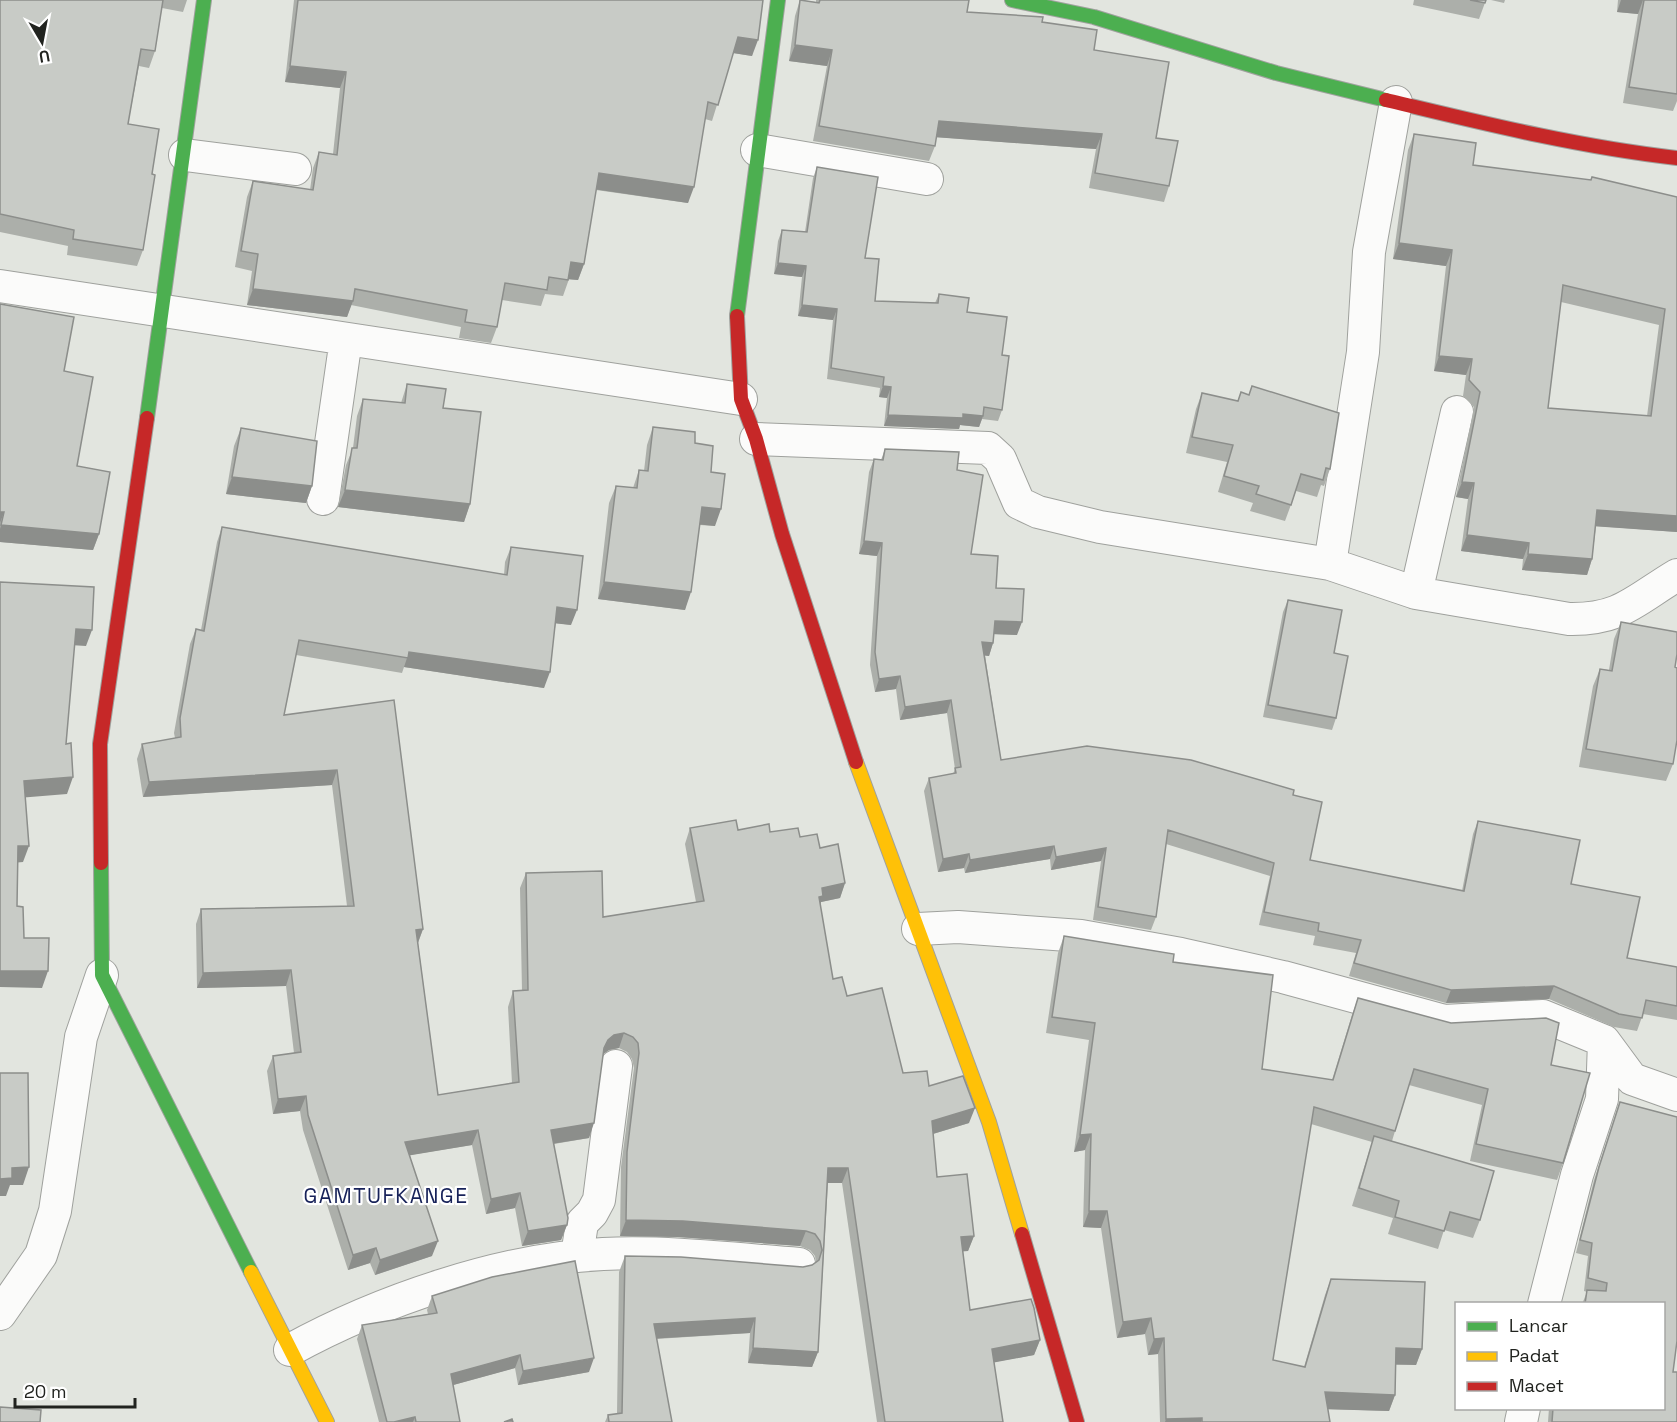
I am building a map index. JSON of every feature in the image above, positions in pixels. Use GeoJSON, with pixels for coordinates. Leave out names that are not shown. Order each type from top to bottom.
{"type":"FeatureCollection","features":[{"type":"Feature","properties":{"kind":"main road"},"geometry":{"type":"LineString","coordinates":[[204,0],[185,155],[100,744],[102,975],[327,1422]]}},
{"type":"Feature","properties":{"kind":"main road"},"geometry":{"type":"LineString","coordinates":[[778,0],[737,308],[741,399],[756,439],[782,534],[854,758],[989,1122],[1077,1422]]}},
{"type":"Feature","properties":{"kind":"main road"},"geometry":{"type":"LineString","coordinates":[[1012,0],[1094,17],[1275,73],[1396,102],[1547,136],[1640,154],[1677,158]]}},
{"type":"Feature","properties":{"kind":"street"},"geometry":{"type":"LineString","coordinates":[[1330,564],[1363,352],[1369,252],[1396,102]]}},
{"type":"Feature","properties":{"kind":"street"},"geometry":{"type":"LineString","coordinates":[[757,150],[927,179]]}},
{"type":"Feature","properties":{"kind":"street"},"geometry":{"type":"LineString","coordinates":[[185,155],[295,169]]}},
{"type":"Feature","properties":{"kind":"street"},"geometry":{"type":"LineString","coordinates":[[0,286],[741,399]]}},
{"type":"Feature","properties":{"kind":"street"},"geometry":{"type":"LineString","coordinates":[[324,499],[346,339]]}},
{"type":"Feature","properties":{"kind":"street"},"geometry":{"type":"LineString","coordinates":[[1416,593],[1456,412]]}},
{"type":"Feature","properties":{"kind":"street"},"geometry":{"type":"LineString","coordinates":[[756,439],[988,448],[1000,459],[1019,503],[1038,512],[1100,527],[1330,564],[1416,593],[1569,618],[1592,619],[1617,614],[1677,575]]}},
{"type":"Feature","properties":{"kind":"street"},"geometry":{"type":"LineString","coordinates":[[918,929],[958,927],[1081,936],[1181,954],[1283,977],[1444,1021],[1543,1016],[1604,1041],[1632,1079],[1677,1095]]}},
{"type":"Feature","properties":{"kind":"street"},"geometry":{"type":"LineString","coordinates":[[0,1314],[41,1255],[55,1211],[81,1037],[102,975]]}},
{"type":"Feature","properties":{"kind":"street"},"geometry":{"type":"LineString","coordinates":[[1545,1302],[1577,1175],[1602,1099],[1604,1041]]}},
{"type":"Feature","properties":{"kind":"street"},"geometry":{"type":"LineString","coordinates":[[577,1257],[582,1223],[592,1214],[599,1200],[616,1066]]}},
{"type":"Feature","properties":{"kind":"street"},"geometry":{"type":"LineString","coordinates":[[290,1350],[332,1329],[475,1276],[546,1259],[603,1254],[678,1255],[799,1264]]}},
{"type":"Feature","properties":{"kind":"building"},"geometry":{"type":"Polygon","coordinates":[[[0,0],[163,0],[155,51],[141,49],[128,124],[159,129],[152,174],[155,175],[143,250],[73,239],[74,230],[0,214],[0,0]]]}},
{"type":"Feature","properties":{"kind":"building"},"geometry":{"type":"Polygon","coordinates":[[[298,0],[763,0],[758,40],[738,37],[718,105],[708,102],[694,187],[599,173],[584,264],[571,262],[568,280],[549,277],[547,290],[505,283],[497,327],[465,322],[467,310],[355,289],[353,301],[253,289],[258,254],[241,251],[253,181],[313,190],[319,152],[337,155],[346,72],[290,66],[298,0]]]}},
{"type":"Feature","properties":{"kind":"building"},"geometry":{"type":"Polygon","coordinates":[[[800,0],[819,3],[820,0],[969,0],[967,12],[1043,17],[1042,22],[1097,30],[1094,50],[1169,62],[1156,138],[1178,141],[1169,186],[1095,173],[1102,134],[939,121],[935,146],[819,126],[832,50],[795,45],[800,0]]]}},
{"type":"Feature","properties":{"kind":"building"},"geometry":{"type":"Polygon","coordinates":[[[1470,0],[1486,0],[1485,3],[1470,0]]]}},
{"type":"Feature","properties":{"kind":"building"},"geometry":{"type":"Polygon","coordinates":[[[1644,0],[1677,0],[1677,94],[1629,87],[1644,0]]]}},
{"type":"Feature","properties":{"kind":"building"},"geometry":{"type":"Polygon","coordinates":[[[1414,134],[1476,143],[1473,165],[1591,180],[1592,177],[1677,197],[1677,516],[1597,510],[1592,559],[1528,554],[1529,543],[1467,535],[1474,483],[1462,482],[1480,392],[1469,380],[1472,359],[1439,356],[1452,250],[1399,243],[1414,134]],[[1563,285],[1548,408],[1651,416],[1665,309],[1563,285]]]}},
{"type":"Feature","properties":{"kind":"building"},"geometry":{"type":"Polygon","coordinates":[[[817,167],[878,177],[865,258],[879,259],[875,301],[938,303],[939,294],[969,298],[967,312],[1007,317],[1002,355],[1009,356],[1002,410],[984,407],[983,416],[963,414],[963,418],[888,415],[891,387],[883,386],[884,377],[831,368],[837,309],[802,305],[806,266],[778,263],[782,230],[807,232],[817,167]]]}},
{"type":"Feature","properties":{"kind":"building"},"geometry":{"type":"Polygon","coordinates":[[[0,304],[74,317],[64,371],[93,377],[77,466],[110,472],[99,534],[1,525],[4,512],[0,512],[0,304]]]}},
{"type":"Feature","properties":{"kind":"building"},"geometry":{"type":"Polygon","coordinates":[[[407,384],[446,389],[443,408],[481,412],[470,504],[345,490],[352,448],[357,448],[363,399],[405,403],[407,384]]]}},
{"type":"Feature","properties":{"kind":"building"},"geometry":{"type":"Polygon","coordinates":[[[1252,386],[1339,413],[1330,469],[1326,468],[1323,480],[1301,474],[1291,505],[1256,494],[1259,486],[1224,476],[1233,445],[1192,437],[1202,393],[1238,401],[1241,392],[1249,395],[1252,386]]]}},
{"type":"Feature","properties":{"kind":"building"},"geometry":{"type":"Polygon","coordinates":[[[653,427],[695,432],[695,443],[713,446],[711,472],[725,474],[721,509],[702,507],[691,592],[604,582],[616,486],[637,488],[639,470],[648,471],[653,427]]]}},
{"type":"Feature","properties":{"kind":"building"},"geometry":{"type":"Polygon","coordinates":[[[241,428],[317,441],[312,486],[232,477],[241,428]]]}},
{"type":"Feature","properties":{"kind":"building"},"geometry":{"type":"Polygon","coordinates":[[[885,449],[959,452],[957,470],[983,475],[971,554],[998,556],[996,588],[1024,589],[1022,622],[995,621],[993,643],[982,642],[1001,760],[1087,746],[1191,760],[1294,790],[1293,795],[1322,802],[1310,860],[1464,891],[1478,821],[1580,840],[1571,884],[1640,897],[1627,958],[1677,967],[1677,1006],[1646,1000],[1642,1018],[1619,1014],[1554,986],[1451,990],[1354,963],[1361,940],[1318,931],[1319,923],[1264,912],[1274,863],[1168,830],[1156,917],[1098,907],[1106,848],[1056,857],[1054,846],[970,860],[969,854],[943,859],[929,778],[956,773],[955,768],[961,767],[951,700],[905,707],[900,676],[879,679],[875,652],[882,543],[864,541],[874,459],[883,460],[885,449]]]}},
{"type":"Feature","properties":{"kind":"building"},"geometry":{"type":"Polygon","coordinates":[[[222,527],[507,575],[511,547],[583,556],[577,610],[557,607],[550,672],[409,652],[408,658],[299,640],[284,715],[394,700],[423,929],[416,930],[438,1095],[519,1082],[513,991],[528,990],[526,873],[602,871],[603,917],[704,901],[690,828],[736,820],[738,830],[769,824],[770,832],[798,828],[800,837],[817,834],[820,848],[838,844],[845,883],[822,888],[823,896],[819,897],[833,979],[842,977],[847,996],[882,988],[903,1073],[927,1071],[929,1086],[963,1076],[975,1108],[932,1121],[937,1177],[967,1174],[974,1236],[961,1237],[970,1310],[1031,1299],[1034,1308],[1040,1340],[992,1349],[1003,1422],[885,1422],[848,1168],[828,1168],[818,1352],[753,1348],[755,1318],[654,1324],[672,1422],[609,1422],[608,1415],[622,1413],[625,1256],[681,1257],[803,1267],[819,1260],[822,1250],[815,1234],[806,1231],[683,1221],[626,1220],[627,1152],[639,1053],[638,1043],[633,1037],[624,1033],[614,1035],[604,1048],[594,1123],[551,1130],[568,1218],[567,1225],[528,1231],[520,1193],[491,1199],[478,1130],[405,1142],[438,1241],[380,1260],[376,1248],[353,1255],[308,1115],[306,1096],[278,1099],[273,1056],[301,1052],[291,970],[203,973],[201,909],[354,906],[337,770],[149,782],[142,744],[181,737],[180,718],[196,629],[204,631],[222,527]]]}},
{"type":"Feature","properties":{"kind":"building"},"geometry":{"type":"Polygon","coordinates":[[[0,582],[94,587],[92,630],[76,629],[66,744],[71,743],[73,777],[24,781],[29,846],[18,846],[17,906],[23,907],[24,938],[49,938],[48,971],[0,971],[0,582]]]}},
{"type":"Feature","properties":{"kind":"building"},"geometry":{"type":"Polygon","coordinates":[[[1288,600],[1342,610],[1334,653],[1348,656],[1336,718],[1268,705],[1288,600]]]}},
{"type":"Feature","properties":{"kind":"building"},"geometry":{"type":"Polygon","coordinates":[[[1621,622],[1677,632],[1675,667],[1677,668],[1677,740],[1673,764],[1586,749],[1600,669],[1612,671],[1621,622]]]}},
{"type":"Feature","properties":{"kind":"building"},"geometry":{"type":"Polygon","coordinates":[[[1064,936],[1174,954],[1173,962],[1273,975],[1262,1069],[1333,1080],[1358,998],[1451,1023],[1546,1018],[1559,1023],[1551,1065],[1590,1073],[1563,1163],[1476,1144],[1488,1089],[1414,1069],[1395,1131],[1314,1107],[1273,1360],[1305,1367],[1331,1279],[1425,1282],[1422,1349],[1396,1348],[1395,1395],[1325,1392],[1330,1422],[1202,1422],[1202,1418],[1166,1419],[1164,1338],[1154,1339],[1151,1318],[1123,1322],[1107,1211],[1089,1211],[1091,1134],[1080,1135],[1095,1023],[1052,1017],[1064,936]]]}},
{"type":"Feature","properties":{"kind":"building"},"geometry":{"type":"Polygon","coordinates":[[[0,1073],[28,1073],[29,1167],[12,1168],[12,1178],[0,1179],[0,1073]]]}},
{"type":"Feature","properties":{"kind":"building"},"geometry":{"type":"Polygon","coordinates":[[[1620,1102],[1677,1117],[1677,1341],[1673,1372],[1677,1372],[1677,1422],[1552,1422],[1553,1410],[1665,1410],[1665,1302],[1585,1302],[1587,1290],[1606,1291],[1607,1283],[1588,1278],[1592,1243],[1580,1240],[1599,1167],[1620,1102]]]}},
{"type":"Feature","properties":{"kind":"building"},"geometry":{"type":"Polygon","coordinates":[[[1374,1136],[1494,1171],[1480,1220],[1450,1212],[1444,1231],[1395,1217],[1399,1201],[1359,1188],[1374,1136]]]}},
{"type":"Feature","properties":{"kind":"building"},"geometry":{"type":"Polygon","coordinates":[[[575,1261],[594,1358],[523,1371],[520,1355],[451,1374],[460,1422],[416,1422],[415,1417],[387,1422],[362,1325],[437,1313],[432,1296],[492,1277],[575,1261]]]}},
{"type":"Feature","properties":{"kind":"building"},"geometry":{"type":"Polygon","coordinates":[[[0,1407],[41,1410],[40,1422],[0,1422],[0,1407]]]}},
{"type":"Feature","properties":{"kind":"traffic: fast"},"geometry":{"type":"LineString","coordinates":[[147,418],[204,0]]}},
{"type":"Feature","properties":{"kind":"traffic: fast"},"geometry":{"type":"LineString","coordinates":[[737,316],[778,0]]}},
{"type":"Feature","properties":{"kind":"traffic: fast"},"geometry":{"type":"LineString","coordinates":[[1012,0],[1094,17],[1276,73],[1386,100]]}},
{"type":"Feature","properties":{"kind":"traffic: fast"},"geometry":{"type":"LineString","coordinates":[[101,863],[102,975],[251,1272]]}},
{"type":"Feature","properties":{"kind":"traffic: slow"},"geometry":{"type":"LineString","coordinates":[[856,762],[989,1122],[1022,1234]]}},
{"type":"Feature","properties":{"kind":"traffic: slow"},"geometry":{"type":"LineString","coordinates":[[251,1272],[327,1422]]}},
{"type":"Feature","properties":{"kind":"traffic: jam"},"geometry":{"type":"LineString","coordinates":[[1386,100],[1567,141],[1677,158]]}},
{"type":"Feature","properties":{"kind":"traffic: jam"},"geometry":{"type":"LineString","coordinates":[[737,316],[741,399],[756,439],[782,534],[856,762]]}},
{"type":"Feature","properties":{"kind":"traffic: jam"},"geometry":{"type":"LineString","coordinates":[[101,863],[100,744],[147,418]]}},
{"type":"Feature","properties":{"kind":"traffic: jam"},"geometry":{"type":"LineString","coordinates":[[1022,1234],[1077,1422]]}},
{"type":"Feature","properties":{"kind":"district","name":"GAMTUFKANGE"},"geometry":{"type":"Point","coordinates":[386,1196]}}]}
